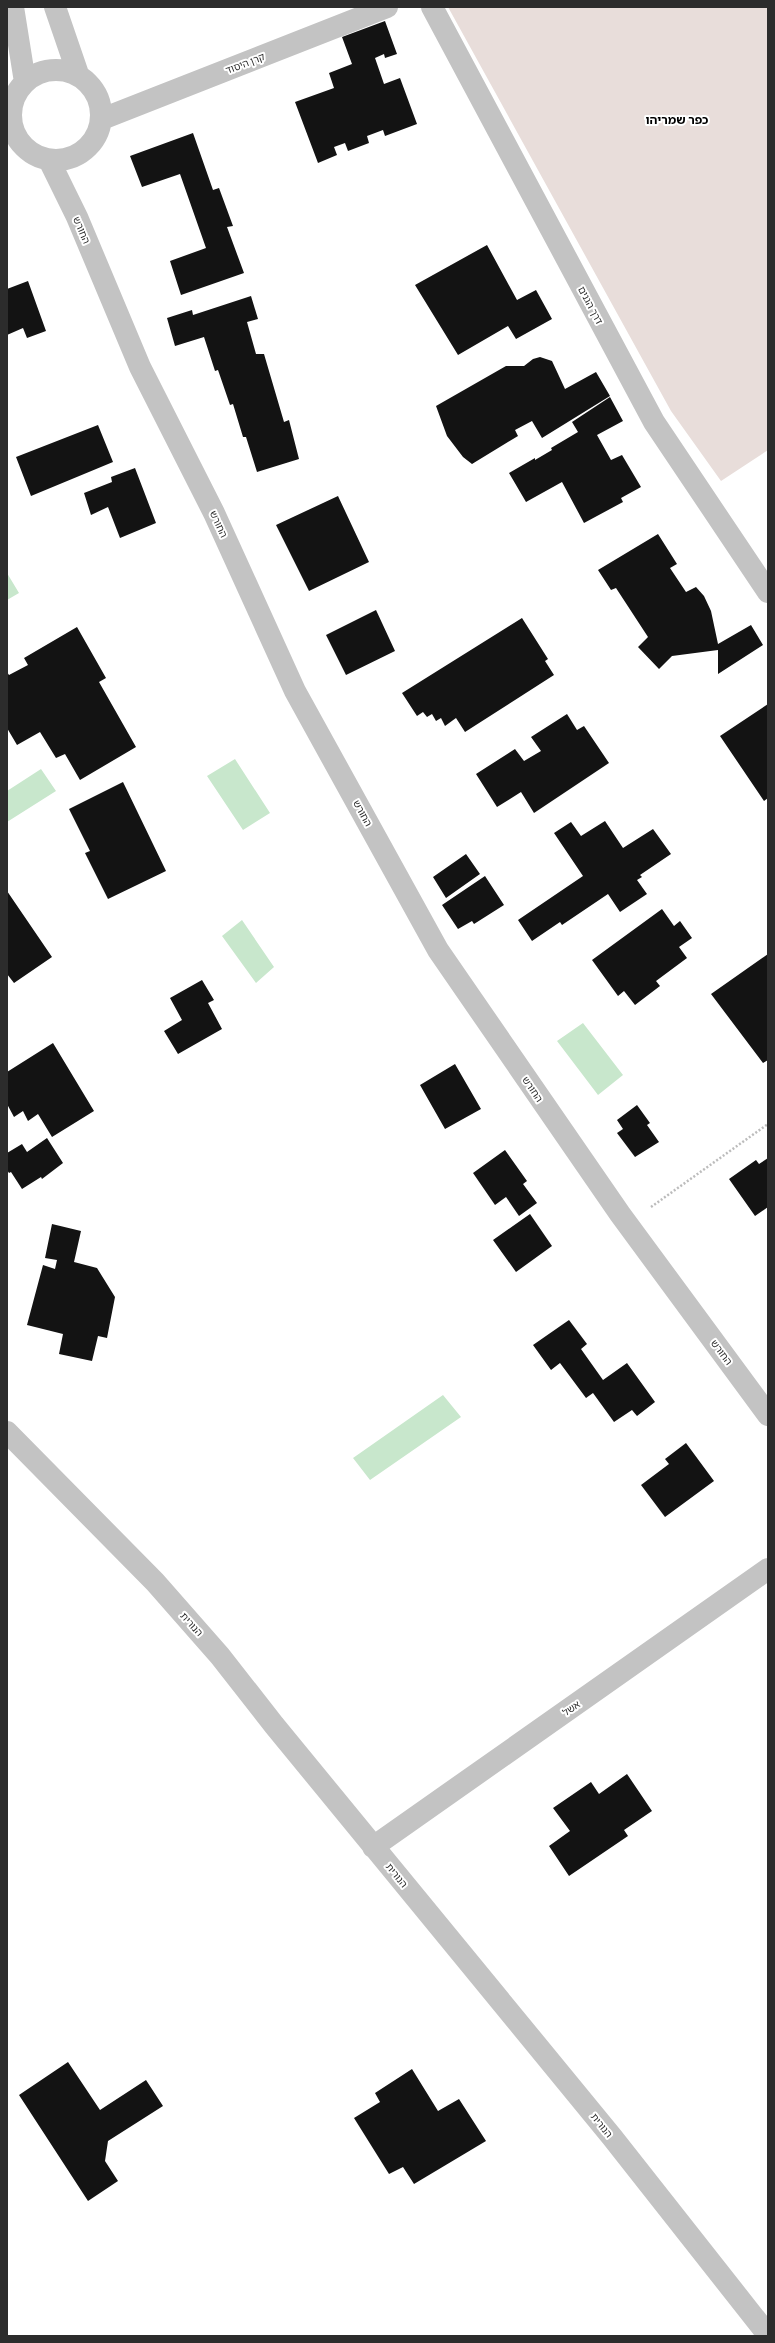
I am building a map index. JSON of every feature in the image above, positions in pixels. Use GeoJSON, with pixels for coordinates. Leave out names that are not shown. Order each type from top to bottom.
{"type":"FeatureCollection","features":[{"type":"Feature","properties":{"kind":"street"},"geometry":{"type":"LineString","coordinates":[[13,7],[25,82]]}},
{"type":"Feature","properties":{"kind":"street"},"geometry":{"type":"LineString","coordinates":[[55,7],[78,74],[94,89],[100,103],[102,119],[94,139],[84,151],[64,160],[49,160],[37,156],[30,152],[15,135],[9,105],[25,82],[36,74],[52,69],[78,74]]}},
{"type":"Feature","properties":{"kind":"street","name":"קרן היסוד"},"geometry":{"type":"LineString","coordinates":[[102,119],[387,7]]}},
{"type":"Feature","properties":{"kind":"street","name":"דרך הגנים"},"geometry":{"type":"LineString","coordinates":[[432,7],[654,422],[768,592]]}},
{"type":"Feature","properties":{"kind":"street","name":"החורש"},"geometry":{"type":"LineString","coordinates":[[49,160],[77,217],[140,367],[214,513],[295,691],[438,950],[627,1224],[768,1415]]}},
{"type":"Feature","properties":{"kind":"street","name":"הנורית"},"geometry":{"type":"LineString","coordinates":[[7,1432],[154,1582],[220,1656],[373,1846],[612,2137],[768,2335]]}},
{"type":"Feature","properties":{"kind":"street","name":"אשל"},"geometry":{"type":"LineString","coordinates":[[373,1846],[768,1569]]}},
{"type":"Feature","properties":{"kind":"path"},"geometry":{"type":"LineString","coordinates":[[627,1224],[768,1124]]}},
{"type":"Feature","properties":{"kind":"shaded area"},"geometry":{"type":"Polygon","coordinates":[[[448,7],[768,7],[768,450],[721,481],[671,411],[448,7]]]}},
{"type":"Feature","properties":{"kind":"shaded area"},"geometry":{"type":"Polygon","coordinates":[[[7,573],[19,593],[7,600],[7,573]]]}},
{"type":"Feature","properties":{"kind":"shaded area"},"geometry":{"type":"Polygon","coordinates":[[[235,759],[270,813],[243,830],[207,776],[235,759]]]}},
{"type":"Feature","properties":{"kind":"shaded area"},"geometry":{"type":"Polygon","coordinates":[[[41,769],[56,791],[7,822],[7,791],[41,769]]]}},
{"type":"Feature","properties":{"kind":"shaded area"},"geometry":{"type":"Polygon","coordinates":[[[242,920],[274,967],[256,983],[222,936],[242,920]]]}},
{"type":"Feature","properties":{"kind":"shaded area"},"geometry":{"type":"Polygon","coordinates":[[[583,1023],[623,1075],[598,1095],[557,1041],[583,1023]]]}},
{"type":"Feature","properties":{"kind":"shaded area"},"geometry":{"type":"Polygon","coordinates":[[[443,1395],[461,1417],[370,1480],[353,1458],[443,1395]]]}},
{"type":"Feature","properties":{"kind":"building"},"geometry":{"type":"Polygon","coordinates":[[[385,21],[397,54],[385,58],[384,54],[375,58],[384,84],[400,78],[417,124],[385,136],[383,130],[367,136],[369,143],[348,151],[345,143],[334,147],[337,155],[318,163],[295,102],[334,88],[329,73],[352,64],[342,37],[385,21]]]}},
{"type":"Feature","properties":{"kind":"building"},"geometry":{"type":"Polygon","coordinates":[[[193,133],[213,190],[219,188],[233,226],[227,227],[244,273],[181,295],[170,261],[206,248],[180,174],[142,187],[130,156],[193,133]]]}},
{"type":"Feature","properties":{"kind":"building"},"geometry":{"type":"Polygon","coordinates":[[[487,245],[517,300],[536,290],[552,319],[516,339],[508,326],[458,355],[415,285],[487,245]]]}},
{"type":"Feature","properties":{"kind":"building"},"geometry":{"type":"Polygon","coordinates":[[[28,281],[46,331],[27,338],[23,328],[7,335],[7,289],[28,281]]]}},
{"type":"Feature","properties":{"kind":"building"},"geometry":{"type":"Polygon","coordinates":[[[251,296],[258,319],[247,322],[256,354],[264,354],[284,422],[289,420],[299,459],[257,472],[246,437],[243,437],[233,404],[230,405],[218,370],[215,371],[204,337],[175,346],[167,318],[192,310],[193,315],[251,296]]]}},
{"type":"Feature","properties":{"kind":"building"},"geometry":{"type":"Polygon","coordinates":[[[540,357],[552,361],[565,389],[596,372],[610,396],[542,438],[532,421],[515,430],[518,436],[472,464],[463,457],[447,436],[436,406],[506,366],[524,366],[533,359],[540,357]]]}},
{"type":"Feature","properties":{"kind":"building"},"geometry":{"type":"Polygon","coordinates":[[[610,397],[623,421],[597,435],[611,460],[622,455],[641,487],[621,498],[623,502],[584,523],[562,482],[526,502],[509,473],[552,450],[551,448],[578,432],[572,422],[610,397]]]}},
{"type":"Feature","properties":{"kind":"building"},"geometry":{"type":"Polygon","coordinates":[[[98,425],[113,462],[31,496],[16,457],[98,425]]]}},
{"type":"Feature","properties":{"kind":"building"},"geometry":{"type":"Polygon","coordinates":[[[135,468],[156,523],[120,538],[108,507],[91,515],[84,493],[112,482],[111,477],[135,468]]]}},
{"type":"Feature","properties":{"kind":"building"},"geometry":{"type":"Polygon","coordinates":[[[338,496],[369,562],[309,591],[276,525],[338,496]]]}},
{"type":"Feature","properties":{"kind":"building"},"geometry":{"type":"Polygon","coordinates":[[[658,534],[677,564],[670,568],[686,592],[696,587],[704,596],[711,611],[718,644],[751,625],[763,645],[718,674],[718,650],[672,656],[659,669],[638,647],[648,637],[616,588],[611,590],[598,570],[658,534]]]}},
{"type":"Feature","properties":{"kind":"building"},"geometry":{"type":"Polygon","coordinates":[[[376,610],[395,651],[346,675],[326,635],[376,610]]]}},
{"type":"Feature","properties":{"kind":"building"},"geometry":{"type":"Polygon","coordinates":[[[522,618],[548,659],[545,661],[554,675],[465,732],[456,718],[445,726],[441,718],[436,721],[432,714],[427,717],[423,712],[417,716],[402,693],[522,618]]]}},
{"type":"Feature","properties":{"kind":"building"},"geometry":{"type":"Polygon","coordinates":[[[77,627],[106,678],[99,682],[136,747],[80,780],[65,754],[56,758],[40,732],[17,745],[7,728],[7,672],[9,675],[28,665],[24,658],[77,627]]]}},
{"type":"Feature","properties":{"kind":"building"},"geometry":{"type":"Polygon","coordinates":[[[768,704],[768,798],[764,801],[720,736],[768,704]]]}},
{"type":"Feature","properties":{"kind":"building"},"geometry":{"type":"Polygon","coordinates":[[[567,714],[577,730],[584,726],[609,763],[534,813],[521,792],[497,807],[476,774],[515,749],[524,761],[541,751],[531,737],[567,714]]]}},
{"type":"Feature","properties":{"kind":"building"},"geometry":{"type":"Polygon","coordinates":[[[123,782],[166,871],[108,899],[85,853],[90,851],[69,809],[123,782]]]}},
{"type":"Feature","properties":{"kind":"building"},"geometry":{"type":"Polygon","coordinates":[[[605,821],[623,848],[653,829],[671,854],[640,875],[642,877],[637,880],[647,894],[620,912],[608,894],[562,925],[560,922],[532,941],[518,920],[583,876],[554,833],[571,822],[581,836],[605,821]]]}},
{"type":"Feature","properties":{"kind":"building"},"geometry":{"type":"Polygon","coordinates":[[[466,854],[480,874],[446,898],[433,877],[466,854]]]}},
{"type":"Feature","properties":{"kind":"building"},"geometry":{"type":"Polygon","coordinates":[[[485,876],[504,905],[474,924],[472,921],[458,929],[442,905],[485,876]]]}},
{"type":"Feature","properties":{"kind":"building"},"geometry":{"type":"Polygon","coordinates":[[[7,891],[52,957],[14,983],[7,974],[7,891]]]}},
{"type":"Feature","properties":{"kind":"building"},"geometry":{"type":"Polygon","coordinates":[[[662,909],[674,926],[680,921],[692,938],[679,947],[687,958],[656,981],[660,986],[635,1005],[624,991],[618,996],[592,960],[662,909]]]}},
{"type":"Feature","properties":{"kind":"building"},"geometry":{"type":"Polygon","coordinates":[[[768,954],[768,1060],[763,1063],[711,994],[768,954]]]}},
{"type":"Feature","properties":{"kind":"building"},"geometry":{"type":"Polygon","coordinates":[[[202,980],[214,1000],[208,1003],[222,1029],[178,1054],[164,1031],[182,1020],[170,998],[202,980]]]}},
{"type":"Feature","properties":{"kind":"building"},"geometry":{"type":"Polygon","coordinates":[[[53,1043],[94,1111],[52,1137],[38,1114],[28,1121],[23,1111],[14,1117],[7,1104],[7,1072],[53,1043]]]}},
{"type":"Feature","properties":{"kind":"building"},"geometry":{"type":"Polygon","coordinates":[[[455,1064],[481,1109],[445,1129],[420,1085],[455,1064]]]}},
{"type":"Feature","properties":{"kind":"building"},"geometry":{"type":"Polygon","coordinates":[[[637,1105],[650,1123],[647,1125],[659,1142],[635,1157],[617,1133],[623,1129],[617,1120],[637,1105]]]}},
{"type":"Feature","properties":{"kind":"building"},"geometry":{"type":"Polygon","coordinates":[[[47,1138],[63,1163],[42,1179],[41,1177],[22,1189],[11,1172],[9,1173],[7,1170],[7,1153],[22,1144],[27,1152],[47,1138]]]}},
{"type":"Feature","properties":{"kind":"building"},"geometry":{"type":"Polygon","coordinates":[[[505,1150],[527,1181],[523,1184],[537,1203],[519,1216],[506,1197],[495,1205],[473,1173],[505,1150]]]}},
{"type":"Feature","properties":{"kind":"building"},"geometry":{"type":"Polygon","coordinates":[[[768,1158],[768,1207],[755,1216],[729,1179],[756,1160],[759,1164],[768,1158]]]}},
{"type":"Feature","properties":{"kind":"building"},"geometry":{"type":"Polygon","coordinates":[[[530,1214],[552,1246],[516,1272],[493,1240],[530,1214]]]}},
{"type":"Feature","properties":{"kind":"building"},"geometry":{"type":"Polygon","coordinates":[[[52,1224],[81,1231],[74,1262],[97,1268],[115,1297],[107,1338],[98,1336],[92,1361],[59,1354],[63,1334],[27,1325],[43,1265],[55,1269],[57,1260],[45,1258],[52,1224]]]}},
{"type":"Feature","properties":{"kind":"building"},"geometry":{"type":"Polygon","coordinates":[[[569,1320],[587,1344],[581,1349],[603,1380],[627,1363],[655,1402],[637,1416],[632,1410],[614,1422],[593,1393],[586,1398],[560,1363],[551,1370],[533,1345],[569,1320]]]}},
{"type":"Feature","properties":{"kind":"building"},"geometry":{"type":"Polygon","coordinates":[[[686,1443],[714,1481],[665,1517],[641,1485],[669,1464],[665,1459],[686,1443]]]}},
{"type":"Feature","properties":{"kind":"building"},"geometry":{"type":"Polygon","coordinates":[[[627,1774],[652,1811],[624,1830],[628,1836],[569,1876],[549,1846],[570,1831],[553,1808],[591,1782],[599,1794],[627,1774]]]}},
{"type":"Feature","properties":{"kind":"building"},"geometry":{"type":"Polygon","coordinates":[[[68,2062],[100,2110],[146,2080],[163,2106],[108,2141],[105,2161],[118,2181],[88,2201],[19,2095],[68,2062]]]}},
{"type":"Feature","properties":{"kind":"building"},"geometry":{"type":"Polygon","coordinates":[[[412,2069],[438,2111],[459,2099],[486,2141],[414,2184],[403,2167],[389,2174],[354,2118],[380,2102],[375,2093],[412,2069]]]}},
{"type":"Feature","properties":{"kind":"district","name":"כפר שמריהו"},"geometry":{"type":"Point","coordinates":[677,120]}}]}
